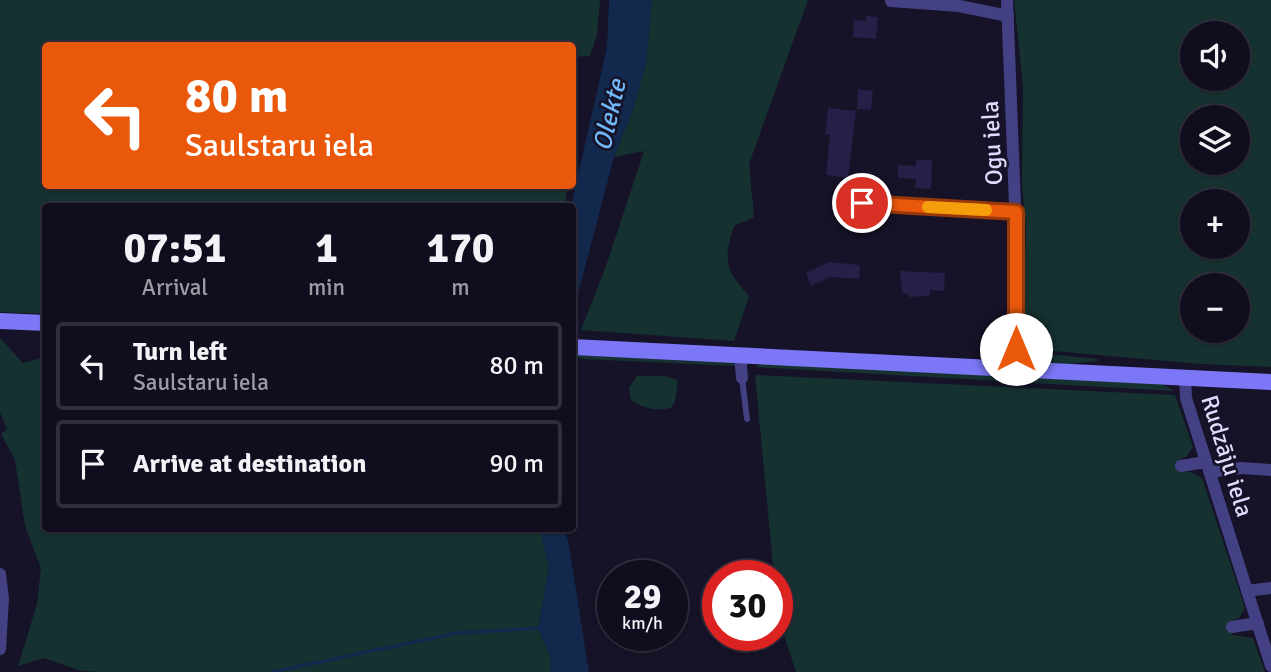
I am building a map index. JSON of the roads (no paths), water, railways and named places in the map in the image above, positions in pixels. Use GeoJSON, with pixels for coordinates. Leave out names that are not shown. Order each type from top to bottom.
{"type":"FeatureCollection","features":[{"type":"Feature","properties":{"kind":"main road"},"geometry":{"type":"LineString","coordinates":[[0,321],[42,323]]}},
{"type":"Feature","properties":{"kind":"main road"},"geometry":{"type":"LineString","coordinates":[[576,347],[1271,382]]}},
{"type":"Feature","properties":{"kind":"street","name":"Ogu iela"},"geometry":{"type":"LineString","coordinates":[[1007,0],[1016,212],[1015,368]]}},
{"type":"Feature","properties":{"kind":"street"},"geometry":{"type":"LineString","coordinates":[[891,1],[959,6],[1008,16]]}},
{"type":"Feature","properties":{"kind":"street"},"geometry":{"type":"LineString","coordinates":[[862,203],[1016,212]]}},
{"type":"Feature","properties":{"kind":"street"},"geometry":{"type":"LineString","coordinates":[[740,354],[742,378]]}},
{"type":"Feature","properties":{"kind":"street","name":"Rudzāju iela"},"geometry":{"type":"LineString","coordinates":[[1185,377],[1185,394],[1271,666]]}},
{"type":"Feature","properties":{"kind":"street"},"geometry":{"type":"LineString","coordinates":[[1181,466],[1271,470]]}},
{"type":"Feature","properties":{"kind":"street"},"geometry":{"type":"LineString","coordinates":[[0,574],[3,600],[0,649]]}},
{"type":"Feature","properties":{"kind":"street"},"geometry":{"type":"LineString","coordinates":[[1247,591],[1271,588]]}},
{"type":"Feature","properties":{"kind":"street"},"geometry":{"type":"LineString","coordinates":[[1232,627],[1258,623]]}},
{"type":"Feature","properties":{"kind":"lane"},"geometry":{"type":"LineString","coordinates":[[742,378],[747,419]]}},
{"type":"Feature","properties":{"kind":"water","name":"Olekte"},"geometry":{"type":"Polygon","coordinates":[[[609,0],[652,0],[646,63],[633,110],[614,157],[576,302],[576,203],[572,203],[607,47],[609,0]]]}},
{"type":"Feature","properties":{"kind":"water"},"geometry":{"type":"Polygon","coordinates":[[[541,532],[565,532],[589,672],[551,672],[550,655],[538,629],[549,567],[541,532]]]}},
{"type":"Feature","properties":{"kind":"waterway"},"geometry":{"type":"LineString","coordinates":[[272,672],[457,633],[542,628]]}}]}
